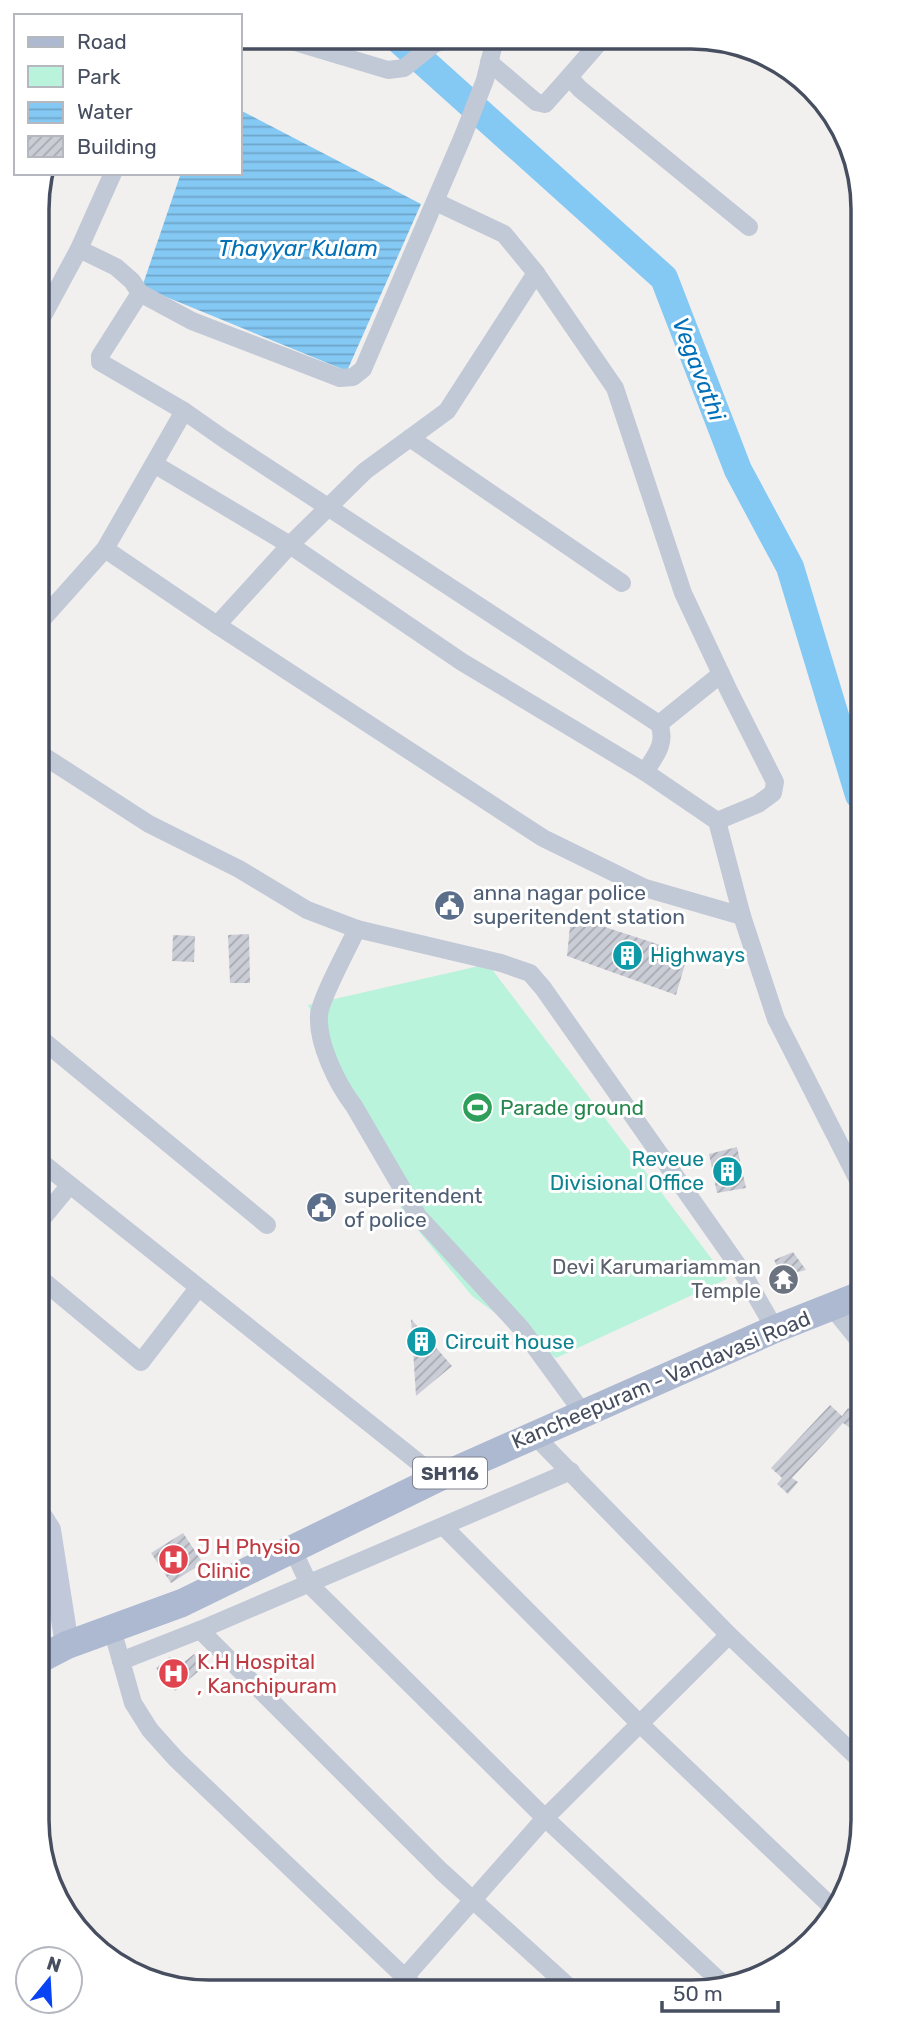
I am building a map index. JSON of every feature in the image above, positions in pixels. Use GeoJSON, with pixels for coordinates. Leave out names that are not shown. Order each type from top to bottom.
{"type":"FeatureCollection","features":[{"type":"Feature","properties":{"kind":"main road","name":"Kancheepuram - Vandavasi Road"},"geometry":{"type":"LineString","coordinates":[[49,1654],[67,1645],[183,1603],[438,1478],[775,1329],[851,1299]]}},
{"type":"Feature","properties":{"kind":"street"},"geometry":{"type":"LineString","coordinates":[[318,49],[388,70],[404,68],[424,49]]}},
{"type":"Feature","properties":{"kind":"street"},"geometry":{"type":"LineString","coordinates":[[79,249],[116,267],[132,281],[140,293],[192,321],[340,378],[353,377],[363,369],[436,202],[485,79],[492,49]]}},
{"type":"Feature","properties":{"kind":"street"},"geometry":{"type":"LineString","coordinates":[[489,62],[536,102],[544,104],[594,49]]}},
{"type":"Feature","properties":{"kind":"street"},"geometry":{"type":"LineString","coordinates":[[569,77],[580,89],[749,228]]}},
{"type":"Feature","properties":{"kind":"street"},"geometry":{"type":"LineString","coordinates":[[49,305],[79,249],[112,175]]}},
{"type":"Feature","properties":{"kind":"street"},"geometry":{"type":"LineString","coordinates":[[436,202],[505,234],[536,273],[615,388],[683,593],[775,782],[773,793],[758,804],[717,821]]}},
{"type":"Feature","properties":{"kind":"street"},"geometry":{"type":"LineString","coordinates":[[216,625],[290,545],[365,471],[447,411],[536,273]]}},
{"type":"Feature","properties":{"kind":"street"},"geometry":{"type":"LineString","coordinates":[[140,293],[100,356],[100,362],[184,411],[659,724],[663,733],[661,747],[645,772]]}},
{"type":"Feature","properties":{"kind":"street"},"geometry":{"type":"LineString","coordinates":[[49,611],[105,548],[184,411]]}},
{"type":"Feature","properties":{"kind":"street"},"geometry":{"type":"LineString","coordinates":[[410,438],[622,583]]}},
{"type":"Feature","properties":{"kind":"street"},"geometry":{"type":"LineString","coordinates":[[154,464],[290,545],[462,662],[645,772],[717,821],[742,916],[776,1019],[851,1166]]}},
{"type":"Feature","properties":{"kind":"street"},"geometry":{"type":"LineString","coordinates":[[105,548],[216,625],[543,838],[645,888],[742,916]]}},
{"type":"Feature","properties":{"kind":"street"},"geometry":{"type":"LineString","coordinates":[[659,724],[721,674]]}},
{"type":"Feature","properties":{"kind":"street"},"geometry":{"type":"LineString","coordinates":[[49,759],[149,824],[239,869],[307,909],[357,929],[501,963],[530,973],[741,1270],[775,1329]]}},
{"type":"Feature","properties":{"kind":"street"},"geometry":{"type":"LineString","coordinates":[[357,929],[319,1012],[321,1041],[345,1095],[418,1216],[521,1328],[583,1413]]}},
{"type":"Feature","properties":{"kind":"street"},"geometry":{"type":"LineString","coordinates":[[49,1045],[267,1225]]}},
{"type":"Feature","properties":{"kind":"street"},"geometry":{"type":"LineString","coordinates":[[49,1169],[438,1478]]}},
{"type":"Feature","properties":{"kind":"street"},"geometry":{"type":"LineString","coordinates":[[49,1210],[69,1186]]}},
{"type":"Feature","properties":{"kind":"street"},"geometry":{"type":"LineString","coordinates":[[49,1286],[141,1362],[198,1288]]}},
{"type":"Feature","properties":{"kind":"street"},"geometry":{"type":"LineString","coordinates":[[832,1307],[851,1331]]}},
{"type":"Feature","properties":{"kind":"street"},"geometry":{"type":"LineString","coordinates":[[534,1435],[729,1635],[851,1752]]}},
{"type":"Feature","properties":{"kind":"street"},"geometry":{"type":"LineString","coordinates":[[121,1661],[310,1584],[571,1471]]}},
{"type":"Feature","properties":{"kind":"street"},"geometry":{"type":"LineString","coordinates":[[444,1527],[639,1723],[828,1903]]}},
{"type":"Feature","properties":{"kind":"street"},"geometry":{"type":"LineString","coordinates":[[49,1530],[67,1645]]}},
{"type":"Feature","properties":{"kind":"street"},"geometry":{"type":"LineString","coordinates":[[292,1548],[310,1584],[545,1818],[717,1978]]}},
{"type":"Feature","properties":{"kind":"street"},"geometry":{"type":"LineString","coordinates":[[113,1629],[133,1703],[149,1730],[176,1759],[408,1980]]}},
{"type":"Feature","properties":{"kind":"street"},"geometry":{"type":"LineString","coordinates":[[200,1630],[472,1900],[561,1980]]}},
{"type":"Feature","properties":{"kind":"street"},"geometry":{"type":"LineString","coordinates":[[412,1980],[472,1900],[545,1818],[729,1635]]}},
{"type":"Feature","properties":{"kind":"green space","name":"Parade ground"},"geometry":{"type":"Polygon","coordinates":[[[488,964],[727,1279],[556,1358],[472,1296],[403,1212],[308,1005],[488,964]]]}},
{"type":"Feature","properties":{"kind":"water","name":"Thayyar Kulam"},"geometry":{"type":"Polygon","coordinates":[[[242,111],[421,204],[347,371],[142,287],[180,175],[242,175],[242,111]]]}},
{"type":"Feature","properties":{"kind":"building","name":"Highways"},"geometry":{"type":"Polygon","coordinates":[[[571,916],[688,954],[676,995],[567,956],[571,916]]]}},
{"type":"Feature","properties":{"kind":"building"},"geometry":{"type":"Polygon","coordinates":[[[249,934],[250,983],[230,983],[228,935],[249,934]]]}},
{"type":"Feature","properties":{"kind":"building"},"geometry":{"type":"Polygon","coordinates":[[[173,935],[195,936],[194,962],[172,961],[173,935]]]}},
{"type":"Feature","properties":{"kind":"building","name":"Reveue Divisional Office"},"geometry":{"type":"Polygon","coordinates":[[[737,1147],[746,1188],[717,1193],[709,1154],[737,1147]]]}},
{"type":"Feature","properties":{"kind":"building"},"geometry":{"type":"Polygon","coordinates":[[[793,1252],[806,1270],[782,1276],[774,1260],[793,1252]]]}},
{"type":"Feature","properties":{"kind":"building","name":"Circuit house"},"geometry":{"type":"Polygon","coordinates":[[[411,1319],[452,1366],[416,1396],[411,1319]]]}},
{"type":"Feature","properties":{"kind":"building"},"geometry":{"type":"Polygon","coordinates":[[[830,1405],[842,1416],[848,1408],[851,1410],[851,1427],[843,1423],[792,1478],[798,1482],[788,1494],[777,1484],[782,1478],[771,1468],[830,1405]]]}},
{"type":"Feature","properties":{"kind":"building"},"geometry":{"type":"Polygon","coordinates":[[[183,1533],[203,1563],[171,1583],[151,1553],[183,1533]]]}},
{"type":"Feature","properties":{"kind":"building"},"geometry":{"type":"Polygon","coordinates":[[[194,1654],[205,1666],[175,1691],[156,1668],[170,1657],[178,1667],[194,1654]]]}},
{"type":"Feature","properties":{"kind":"waterway","name":"Vegavathi"},"geometry":{"type":"LineString","coordinates":[[409,49],[664,278],[738,470],[790,567],[851,769]]}},
{"type":"Feature","properties":{"kind":"place","name":"anna nagar police superitendent station"},"geometry":{"type":"Point","coordinates":[450,905]}},
{"type":"Feature","properties":{"kind":"place","name":"Highways"},"geometry":{"type":"Point","coordinates":[627,955]}},
{"type":"Feature","properties":{"kind":"place","name":"Parade ground"},"geometry":{"type":"Point","coordinates":[477,1108]}},
{"type":"Feature","properties":{"kind":"place","name":"Reveue Divisional Office"},"geometry":{"type":"Point","coordinates":[727,1171]}},
{"type":"Feature","properties":{"kind":"place","name":"superitendent of police"},"geometry":{"type":"Point","coordinates":[321,1208]}},
{"type":"Feature","properties":{"kind":"place","name":"Devi Karumariamman Temple"},"geometry":{"type":"Point","coordinates":[784,1279]}},
{"type":"Feature","properties":{"kind":"place","name":"Circuit house"},"geometry":{"type":"Point","coordinates":[422,1342]}},
{"type":"Feature","properties":{"kind":"place","name":"J H Physio Clinic"},"geometry":{"type":"Point","coordinates":[174,1559]}},
{"type":"Feature","properties":{"kind":"place","name":"K.H Hospital , Kanchipuram"},"geometry":{"type":"Point","coordinates":[174,1674]}}]}
